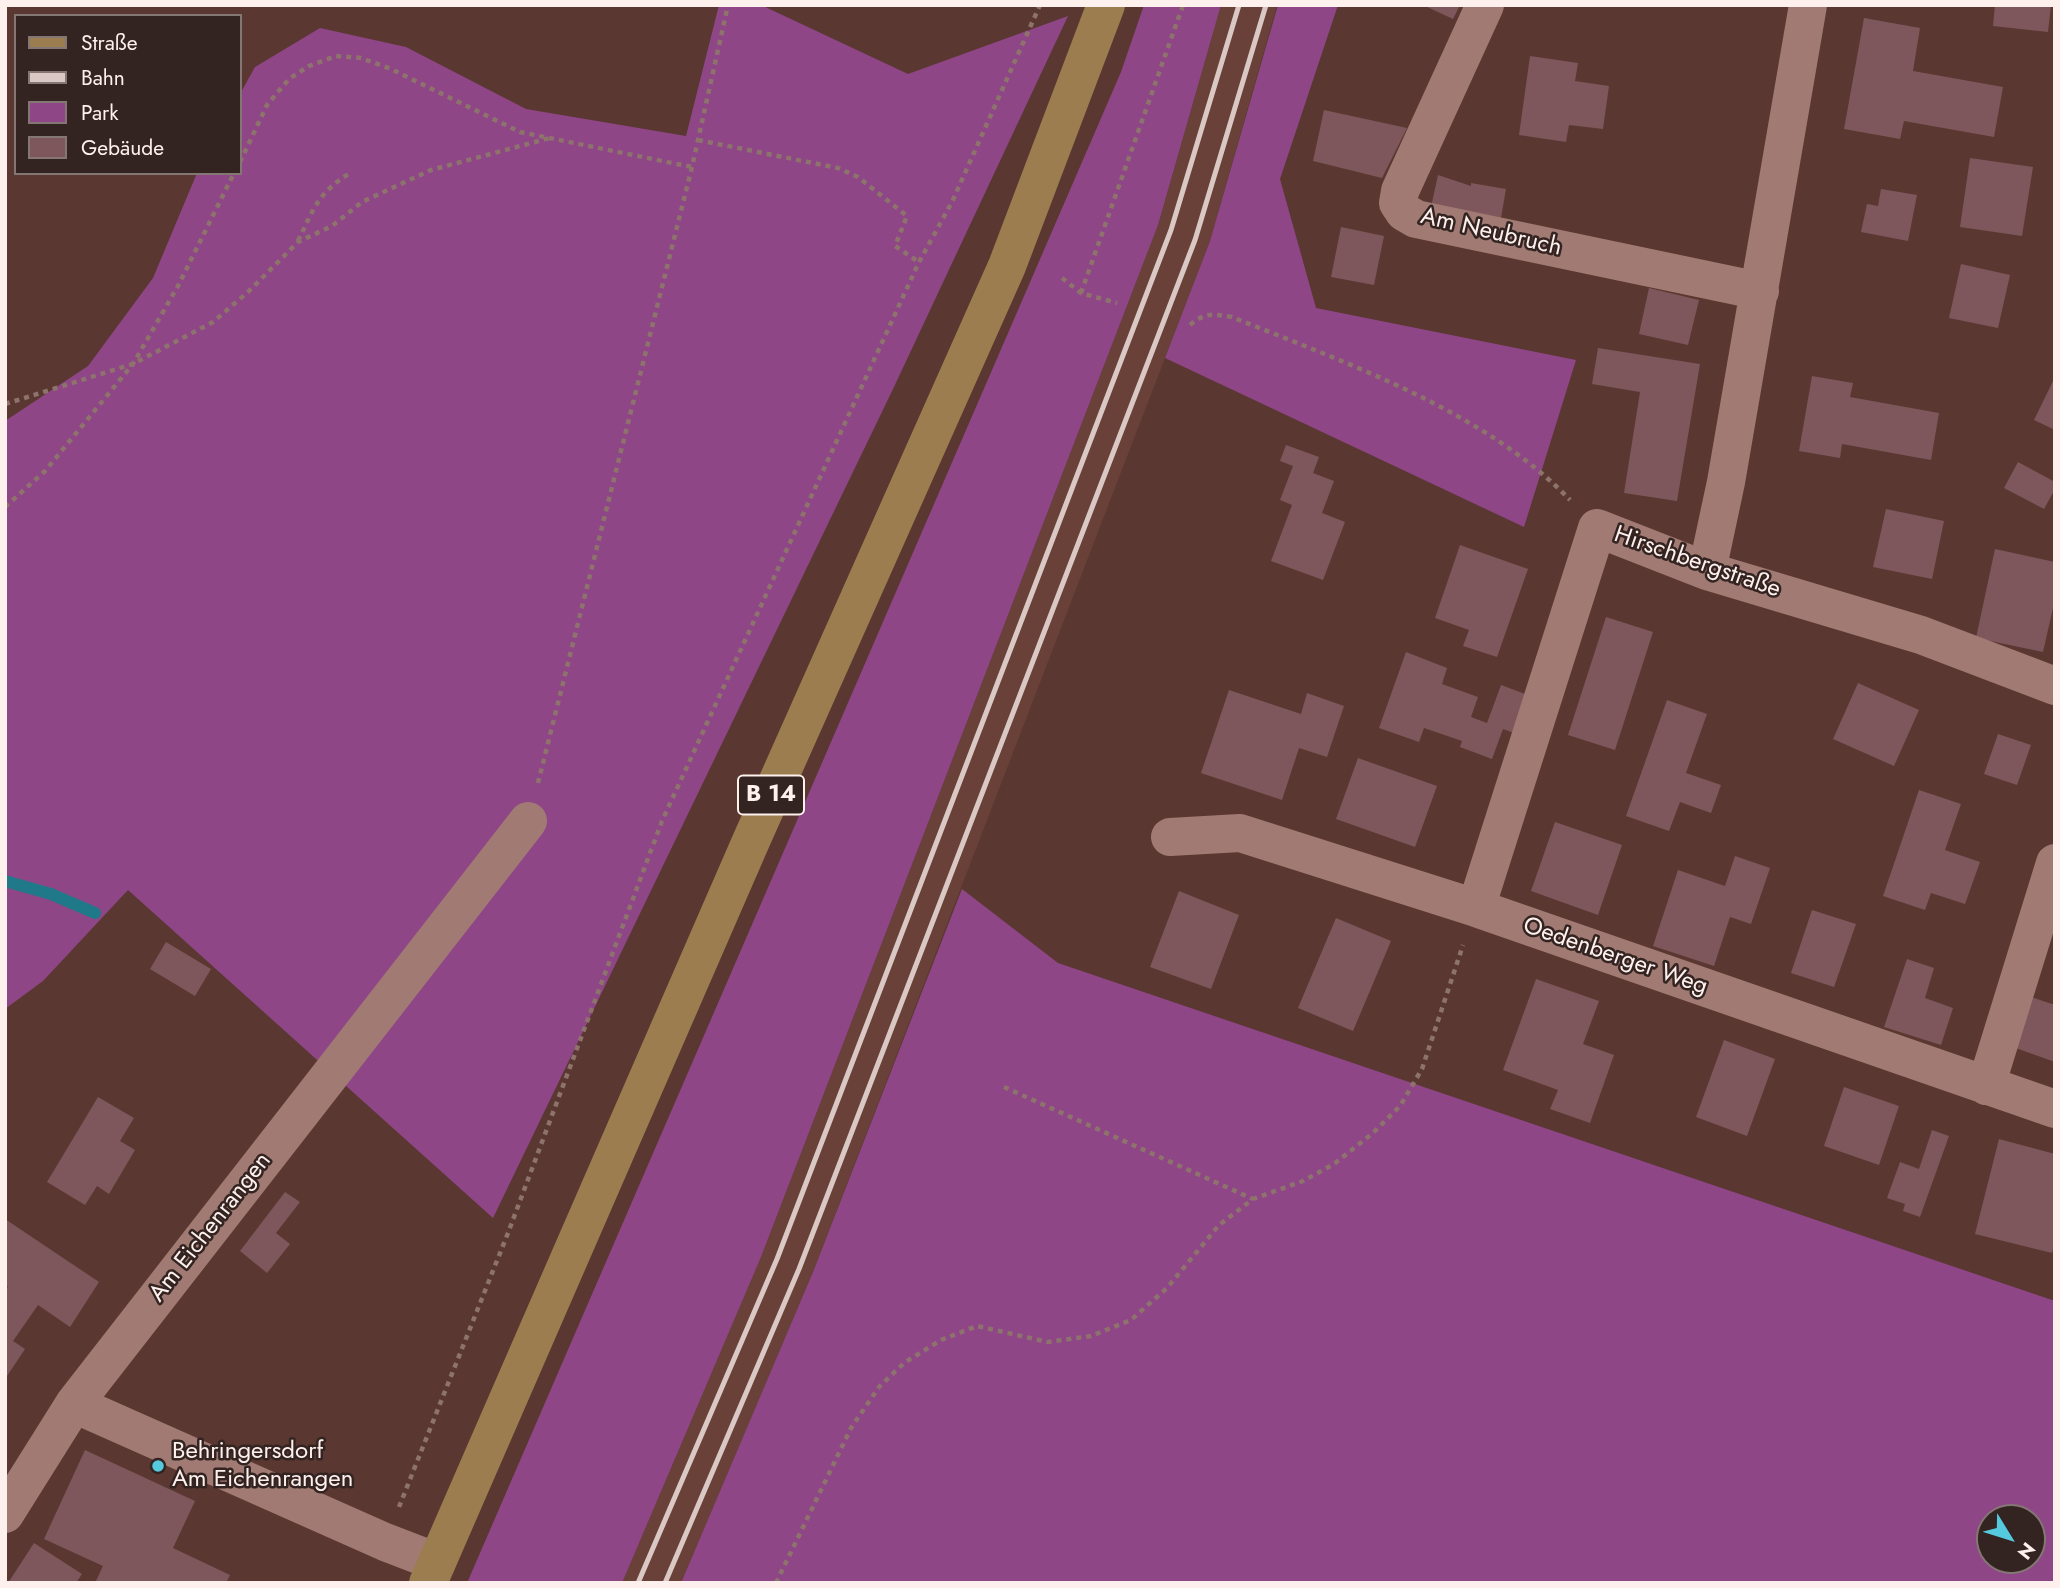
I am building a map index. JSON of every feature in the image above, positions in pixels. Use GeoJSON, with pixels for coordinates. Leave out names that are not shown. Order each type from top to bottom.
{"type":"FeatureCollection","features":[{"type":"Feature","properties":{"kind":"main road","name":"B 14"},"geometry":{"type":"LineString","coordinates":[[433,1572],[751,841],[1007,266],[1106,5]]}},
{"type":"Feature","properties":{"kind":"street","name":"Am Neubruch"},"geometry":{"type":"LineString","coordinates":[[1485,5],[1400,191],[1398,203],[1404,212],[1416,219],[1760,291]]}},
{"type":"Feature","properties":{"kind":"street"},"geometry":{"type":"LineString","coordinates":[[1707,571],[1726,482],[1808,5]]}},
{"type":"Feature","properties":{"kind":"street","name":"Hirschbergstraße"},"geometry":{"type":"LineString","coordinates":[[1476,908],[1597,528],[1707,571],[1921,635],[2055,686]]}},
{"type":"Feature","properties":{"kind":"street","name":"Am Eichenrangen"},"geometry":{"type":"LineString","coordinates":[[5,1514],[74,1404],[528,821]]}},
{"type":"Feature","properties":{"kind":"street","name":"Oedenberger Weg"},"geometry":{"type":"LineString","coordinates":[[1170,837],[1240,833],[1476,908],[2055,1110]]}},
{"type":"Feature","properties":{"kind":"street"},"geometry":{"type":"LineString","coordinates":[[1986,1086],[2055,863]]}},
{"type":"Feature","properties":{"kind":"street"},"geometry":{"type":"LineString","coordinates":[[74,1404],[385,1542],[433,1572]]}},
{"type":"Feature","properties":{"kind":"path"},"geometry":{"type":"LineString","coordinates":[[528,821],[692,167],[728,5]]}},
{"type":"Feature","properties":{"kind":"path"},"geometry":{"type":"LineString","coordinates":[[385,1542],[508,1233],[662,821],[919,262],[952,202],[1040,5]]}},
{"type":"Feature","properties":{"kind":"path"},"geometry":{"type":"LineString","coordinates":[[1081,293],[1183,5]]}},
{"type":"Feature","properties":{"kind":"path"},"geometry":{"type":"LineString","coordinates":[[242,158],[267,105],[289,79],[309,66],[336,57],[361,58],[391,69],[520,132],[692,167]]}},
{"type":"Feature","properties":{"kind":"path"},"geometry":{"type":"LineString","coordinates":[[298,242],[332,226],[362,202],[431,170],[550,138]]}},
{"type":"Feature","properties":{"kind":"path"},"geometry":{"type":"LineString","coordinates":[[698,140],[838,168],[858,177],[907,216],[895,246],[919,262]]}},
{"type":"Feature","properties":{"kind":"path"},"geometry":{"type":"LineString","coordinates":[[5,404],[133,364],[213,322],[248,292],[298,242],[318,200],[332,184],[350,173]]}},
{"type":"Feature","properties":{"kind":"path"},"geometry":{"type":"LineString","coordinates":[[5,507],[45,471],[133,364],[178,286],[233,175]]}},
{"type":"Feature","properties":{"kind":"path"},"geometry":{"type":"LineString","coordinates":[[1062,278],[1081,293],[1116,303]]}},
{"type":"Feature","properties":{"kind":"path"},"geometry":{"type":"LineString","coordinates":[[1190,325],[1201,316],[1216,314],[1232,317],[1365,370],[1468,422],[1545,474],[1597,528]]}},
{"type":"Feature","properties":{"kind":"path"},"geometry":{"type":"LineString","coordinates":[[776,1583],[851,1428],[879,1387],[904,1363],[941,1340],[977,1326],[1048,1342],[1091,1336],[1130,1320],[1167,1288],[1219,1225],[1253,1199],[1303,1181],[1334,1164],[1373,1133],[1400,1106],[1422,1069],[1476,908]]}},
{"type":"Feature","properties":{"kind":"path"},"geometry":{"type":"LineString","coordinates":[[1004,1087],[1253,1199]]}},
{"type":"Feature","properties":{"kind":"shaded area"},"geometry":{"type":"Polygon","coordinates":[[[1221,5],[1277,5],[1210,241],[813,1272],[681,1583],[622,1583],[761,1257],[1158,225],[1221,5]]]}},
{"type":"Feature","properties":{"kind":"green space"},"geometry":{"type":"Polygon","coordinates":[[[719,5],[761,5],[908,74],[1068,16],[893,389],[493,1218],[128,890],[43,981],[5,1009],[5,421],[88,366],[153,278],[196,175],[242,175],[242,90],[255,67],[320,28],[406,47],[526,109],[686,136],[719,5]]]}},
{"type":"Feature","properties":{"kind":"green space"},"geometry":{"type":"Polygon","coordinates":[[[1144,5],[1221,5],[1158,225],[761,1257],[622,1583],[467,1583],[1121,72],[1144,5]]]}},
{"type":"Feature","properties":{"kind":"green space"},"geometry":{"type":"Polygon","coordinates":[[[1278,5],[1338,5],[1280,179],[1316,308],[1576,360],[1524,527],[1165,358],[1210,241],[1278,5]]]}},
{"type":"Feature","properties":{"kind":"green space"},"geometry":{"type":"Polygon","coordinates":[[[962,889],[1058,963],[2055,1301],[2055,1583],[681,1583],[813,1272],[962,889]]]}},
{"type":"Feature","properties":{"kind":"building"},"geometry":{"type":"Polygon","coordinates":[[[1423,5],[1460,5],[1453,19],[1423,5]]]}},
{"type":"Feature","properties":{"kind":"building"},"geometry":{"type":"Polygon","coordinates":[[[1995,5],[2051,5],[2048,32],[1993,26],[1995,5]]]}},
{"type":"Feature","properties":{"kind":"building"},"geometry":{"type":"Polygon","coordinates":[[[1864,18],[1920,28],[1913,71],[2003,87],[1994,137],[1904,121],[1900,139],[1844,129],[1864,18]]]}},
{"type":"Feature","properties":{"kind":"building"},"geometry":{"type":"Polygon","coordinates":[[[1530,56],[1578,63],[1575,81],[1609,86],[1603,129],[1569,125],[1566,142],[1519,135],[1530,56]]]}},
{"type":"Feature","properties":{"kind":"building"},"geometry":{"type":"Polygon","coordinates":[[[1324,110],[1407,128],[1382,178],[1313,161],[1324,110]]]}},
{"type":"Feature","properties":{"kind":"building"},"geometry":{"type":"Polygon","coordinates":[[[1970,158],[2033,167],[2022,236],[1960,227],[1970,158]]]}},
{"type":"Feature","properties":{"kind":"building"},"geometry":{"type":"Polygon","coordinates":[[[1438,175],[1471,186],[1471,183],[1506,189],[1500,224],[1431,207],[1438,175]]]}},
{"type":"Feature","properties":{"kind":"building"},"geometry":{"type":"Polygon","coordinates":[[[1881,189],[1917,195],[1908,241],[1861,232],[1867,204],[1878,206],[1881,189]]]}},
{"type":"Feature","properties":{"kind":"building"},"geometry":{"type":"Polygon","coordinates":[[[1341,227],[1384,236],[1374,285],[1331,277],[1341,227]]]}},
{"type":"Feature","properties":{"kind":"building"},"geometry":{"type":"Polygon","coordinates":[[[1961,264],[2010,275],[1998,328],[1949,318],[1961,264]]]}},
{"type":"Feature","properties":{"kind":"building"},"geometry":{"type":"Polygon","coordinates":[[[1649,288],[1699,300],[1688,345],[1639,334],[1649,288]]]}},
{"type":"Feature","properties":{"kind":"building"},"geometry":{"type":"Polygon","coordinates":[[[1598,348],[1700,364],[1677,501],[1624,493],[1640,392],[1592,384],[1598,348]]]}},
{"type":"Feature","properties":{"kind":"building"},"geometry":{"type":"Polygon","coordinates":[[[1812,376],[1853,383],[1850,397],[1939,413],[1931,460],[1842,444],[1840,458],[1799,451],[1812,376]]]}},
{"type":"Feature","properties":{"kind":"building"},"geometry":{"type":"Polygon","coordinates":[[[2055,377],[2055,430],[2034,420],[2055,377]]]}},
{"type":"Feature","properties":{"kind":"building"},"geometry":{"type":"Polygon","coordinates":[[[1286,445],[1319,457],[1313,473],[1334,481],[1322,513],[1345,522],[1323,580],[1271,561],[1292,505],[1280,500],[1293,466],[1280,461],[1286,445]]]}},
{"type":"Feature","properties":{"kind":"building"},"geometry":{"type":"Polygon","coordinates":[[[2018,462],[2055,482],[2055,489],[2044,509],[2004,488],[2018,462]]]}},
{"type":"Feature","properties":{"kind":"building"},"geometry":{"type":"Polygon","coordinates":[[[1886,509],[1944,521],[1932,579],[1873,567],[1886,509]]]}},
{"type":"Feature","properties":{"kind":"building"},"geometry":{"type":"Polygon","coordinates":[[[1460,545],[1528,569],[1497,657],[1463,646],[1469,630],[1435,618],[1460,545]]]}},
{"type":"Feature","properties":{"kind":"building"},"geometry":{"type":"Polygon","coordinates":[[[1995,549],[2055,562],[2055,599],[2043,652],[1976,638],[1995,549]]]}},
{"type":"Feature","properties":{"kind":"building"},"geometry":{"type":"Polygon","coordinates":[[[1606,617],[1653,632],[1615,750],[1568,735],[1606,617]]]}},
{"type":"Feature","properties":{"kind":"building"},"geometry":{"type":"Polygon","coordinates":[[[1406,652],[1447,668],[1442,684],[1478,697],[1471,717],[1487,723],[1501,685],[1528,695],[1514,733],[1503,729],[1492,759],[1460,747],[1462,741],[1424,728],[1419,742],[1379,728],[1406,652]]]}},
{"type":"Feature","properties":{"kind":"building"},"geometry":{"type":"Polygon","coordinates":[[[1858,683],[1919,710],[1894,766],[1833,739],[1858,683]]]}},
{"type":"Feature","properties":{"kind":"building"},"geometry":{"type":"Polygon","coordinates":[[[1229,690],[1301,714],[1307,693],[1344,706],[1327,757],[1299,748],[1282,800],[1201,773],[1229,690]]]}},
{"type":"Feature","properties":{"kind":"building"},"geometry":{"type":"Polygon","coordinates":[[[1667,700],[1707,714],[1686,773],[1721,785],[1711,813],[1680,802],[1669,831],[1626,816],[1667,700]]]}},
{"type":"Feature","properties":{"kind":"building"},"geometry":{"type":"Polygon","coordinates":[[[1998,734],[2031,745],[2017,785],[1984,774],[1998,734]]]}},
{"type":"Feature","properties":{"kind":"building"},"geometry":{"type":"Polygon","coordinates":[[[1358,758],[1437,786],[1415,847],[1336,819],[1358,758]]]}},
{"type":"Feature","properties":{"kind":"building"},"geometry":{"type":"Polygon","coordinates":[[[1919,790],[1961,804],[1945,850],[1980,862],[1965,904],[1931,893],[1925,910],[1883,896],[1919,790]]]}},
{"type":"Feature","properties":{"kind":"building"},"geometry":{"type":"Polygon","coordinates":[[[1555,822],[1622,845],[1598,915],[1531,891],[1555,822]]]}},
{"type":"Feature","properties":{"kind":"building"},"geometry":{"type":"Polygon","coordinates":[[[1735,856],[1770,868],[1751,924],[1730,917],[1714,966],[1653,946],[1678,870],[1725,886],[1735,856]]]}},
{"type":"Feature","properties":{"kind":"building"},"geometry":{"type":"Polygon","coordinates":[[[1179,891],[1239,915],[1211,989],[1150,967],[1179,891]]]}},
{"type":"Feature","properties":{"kind":"building"},"geometry":{"type":"Polygon","coordinates":[[[1812,910],[1856,924],[1834,987],[1791,973],[1812,910]]]}},
{"type":"Feature","properties":{"kind":"building"},"geometry":{"type":"Polygon","coordinates":[[[1336,918],[1391,941],[1353,1031],[1298,1008],[1336,918]]]}},
{"type":"Feature","properties":{"kind":"building"},"geometry":{"type":"Polygon","coordinates":[[[166,942],[211,969],[195,996],[150,969],[166,942]]]}},
{"type":"Feature","properties":{"kind":"building"},"geometry":{"type":"Polygon","coordinates":[[[1907,959],[1934,968],[1925,998],[1953,1008],[1941,1045],[1884,1027],[1907,959]]]}},
{"type":"Feature","properties":{"kind":"building"},"geometry":{"type":"Polygon","coordinates":[[[1536,979],[1599,1001],[1583,1044],[1614,1055],[1590,1123],[1550,1109],[1558,1090],[1503,1070],[1536,979]]]}},
{"type":"Feature","properties":{"kind":"building"},"geometry":{"type":"Polygon","coordinates":[[[2028,996],[2055,1005],[2055,1062],[2010,1046],[2028,996]]]}},
{"type":"Feature","properties":{"kind":"building"},"geometry":{"type":"Polygon","coordinates":[[[1724,1040],[1775,1059],[1747,1136],[1696,1117],[1724,1040]]]}},
{"type":"Feature","properties":{"kind":"building"},"geometry":{"type":"Polygon","coordinates":[[[1844,1087],[1899,1106],[1879,1165],[1824,1146],[1844,1087]]]}},
{"type":"Feature","properties":{"kind":"building"},"geometry":{"type":"Polygon","coordinates":[[[98,1097],[134,1118],[120,1141],[135,1150],[109,1194],[97,1186],[85,1205],[47,1182],[98,1097]]]}},
{"type":"Feature","properties":{"kind":"building"},"geometry":{"type":"Polygon","coordinates":[[[1932,1130],[1949,1136],[1920,1217],[1903,1211],[1905,1204],[1887,1198],[1900,1162],[1919,1169],[1932,1130]]]}},
{"type":"Feature","properties":{"kind":"building"},"geometry":{"type":"Polygon","coordinates":[[[1999,1139],[2055,1154],[2055,1241],[2052,1253],[1975,1234],[1999,1139]]]}},
{"type":"Feature","properties":{"kind":"building"},"geometry":{"type":"Polygon","coordinates":[[[285,1192],[300,1202],[276,1233],[290,1244],[267,1273],[240,1251],[285,1192]]]}},
{"type":"Feature","properties":{"kind":"building"},"geometry":{"type":"Polygon","coordinates":[[[5,1219],[99,1282],[70,1327],[38,1305],[13,1341],[25,1349],[5,1379],[5,1290],[8,1287],[5,1285],[5,1219]]]}},
{"type":"Feature","properties":{"kind":"building"},"geometry":{"type":"Polygon","coordinates":[[[85,1450],[195,1501],[173,1548],[230,1575],[226,1583],[95,1583],[103,1566],[44,1539],[85,1450]]]}},
{"type":"Feature","properties":{"kind":"building"},"geometry":{"type":"Polygon","coordinates":[[[34,1543],[82,1574],[76,1583],[8,1583],[34,1543]]]}},
{"type":"Feature","properties":{"kind":"waterway"},"geometry":{"type":"LineString","coordinates":[[5,881],[51,894],[95,913]]}},
{"type":"Feature","properties":{"kind":"railway"},"geometry":{"type":"LineString","coordinates":[[638,1583],[777,1259],[1171,230],[1239,5]]}},
{"type":"Feature","properties":{"kind":"railway"},"geometry":{"type":"LineString","coordinates":[[665,1583],[799,1269],[1195,240],[1266,5]]}},
{"type":"Feature","properties":{"kind":"place","name":"Behringersdorf Am Eichenrangen"},"geometry":{"type":"Point","coordinates":[158,1466]}}]}
